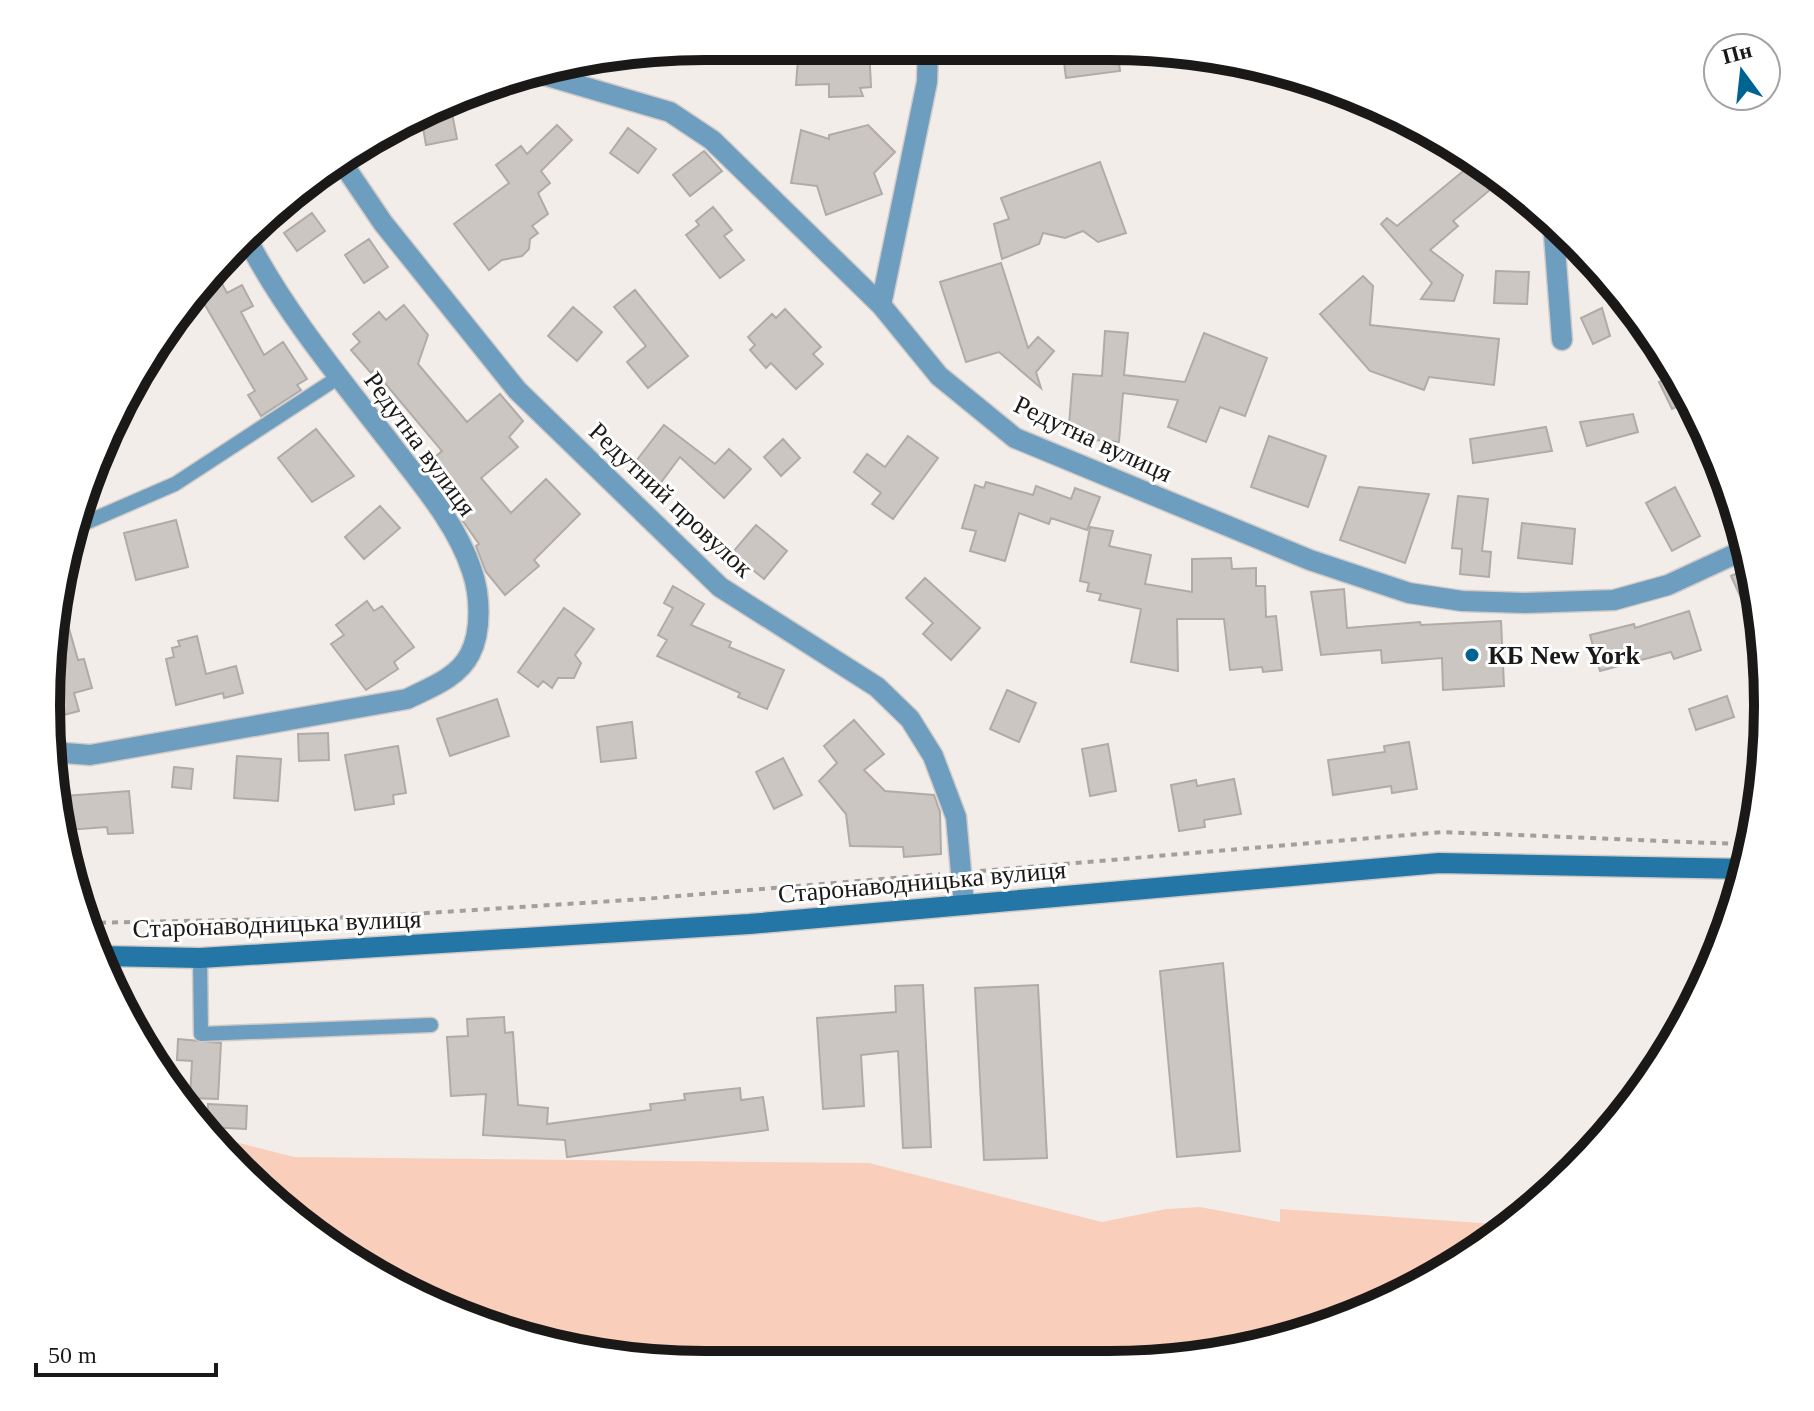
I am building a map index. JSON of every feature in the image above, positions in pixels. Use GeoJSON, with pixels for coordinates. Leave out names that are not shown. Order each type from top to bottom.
{"type":"FeatureCollection","features":[{"type":"Feature","properties":{"kind":"main road","name":"Старонаводницька вулиця"},"geometry":{"type":"LineString","coordinates":[[111,956],[200,958],[749,924],[1439,863],[1733,869]]}},
{"type":"Feature","properties":{"kind":"street"},"geometry":{"type":"LineString","coordinates":[[881,305],[927,82],[928,60]]}},
{"type":"Feature","properties":{"kind":"street","name":"Редутна вулиця"},"geometry":{"type":"LineString","coordinates":[[556,78],[619,94],[670,112],[712,140],[881,305],[939,376],[1015,438],[1310,560],[1409,593],[1478,601],[1614,600],[1668,585],[1736,554]]}},
{"type":"Feature","properties":{"kind":"street","name":"Редутний провулок"},"geometry":{"type":"LineString","coordinates":[[347,169],[383,223],[517,390],[720,587],[877,687],[910,719],[933,756],[956,817],[964,905]]}},
{"type":"Feature","properties":{"kind":"street"},"geometry":{"type":"LineString","coordinates":[[1554,239],[1562,340]]}},
{"type":"Feature","properties":{"kind":"street","name":"Редутна вулиця"},"geometry":{"type":"LineString","coordinates":[[62,753],[90,755],[407,699],[446,680],[470,655],[477,629],[477,599],[465,552],[425,488],[291,311],[252,246]]}},
{"type":"Feature","properties":{"kind":"lane"},"geometry":{"type":"LineString","coordinates":[[87,522],[175,484],[339,377]]}},
{"type":"Feature","properties":{"kind":"lane"},"geometry":{"type":"LineString","coordinates":[[200,958],[201,1034],[431,1025]]}},
{"type":"Feature","properties":{"kind":"path"},"geometry":{"type":"LineString","coordinates":[[98,923],[366,917],[644,899],[1442,832],[1739,845]]}},
{"type":"Feature","properties":{"kind":"shaded area"},"geometry":{"type":"Polygon","coordinates":[[[229,1140],[294,1157],[869,1163],[1102,1222],[1166,1209],[1200,1207],[1280,1222],[1280,1209],[1493,1224],[1431,1265],[1356,1302],[1316,1317],[1234,1339],[1151,1350],[1108,1351],[663,1350],[580,1339],[538,1329],[458,1302],[420,1284],[383,1265],[313,1218],[280,1191],[229,1140]]]}},
{"type":"Feature","properties":{"kind":"building"},"geometry":{"type":"Polygon","coordinates":[[[798,60],[870,60],[871,87],[860,88],[863,96],[829,97],[829,84],[796,85],[798,60]]]}},
{"type":"Feature","properties":{"kind":"building"},"geometry":{"type":"Polygon","coordinates":[[[1064,60],[1119,60],[1120,71],[1066,78],[1064,60]]]}},
{"type":"Feature","properties":{"kind":"building"},"geometry":{"type":"Polygon","coordinates":[[[452,112],[457,139],[426,145],[423,126],[452,112]]]}},
{"type":"Feature","properties":{"kind":"building"},"geometry":{"type":"Polygon","coordinates":[[[557,125],[572,140],[541,171],[550,183],[538,193],[548,214],[532,226],[538,233],[530,239],[529,249],[522,256],[502,260],[489,270],[454,224],[509,183],[496,165],[521,146],[527,154],[557,125]]]}},
{"type":"Feature","properties":{"kind":"building"},"geometry":{"type":"Polygon","coordinates":[[[868,125],[895,152],[874,173],[882,194],[826,215],[817,186],[791,183],[801,130],[829,139],[829,135],[868,125]]]}},
{"type":"Feature","properties":{"kind":"building"},"geometry":{"type":"Polygon","coordinates":[[[628,128],[656,149],[638,173],[610,153],[628,128]]]}},
{"type":"Feature","properties":{"kind":"building"},"geometry":{"type":"Polygon","coordinates":[[[704,151],[722,171],[690,196],[673,175],[704,151]]]}},
{"type":"Feature","properties":{"kind":"building"},"geometry":{"type":"Polygon","coordinates":[[[1100,162],[1126,233],[1098,242],[1083,231],[1065,238],[1043,233],[1039,244],[1002,259],[994,224],[1009,219],[1001,198],[1100,162]]]}},
{"type":"Feature","properties":{"kind":"building"},"geometry":{"type":"Polygon","coordinates":[[[1466,169],[1492,187],[1453,221],[1458,226],[1430,250],[1463,275],[1454,301],[1421,299],[1432,283],[1381,224],[1387,218],[1397,226],[1466,169]]]}},
{"type":"Feature","properties":{"kind":"building"},"geometry":{"type":"Polygon","coordinates":[[[713,207],[732,230],[724,236],[744,260],[720,278],[686,235],[699,225],[696,221],[713,207]]]}},
{"type":"Feature","properties":{"kind":"building"},"geometry":{"type":"Polygon","coordinates":[[[312,213],[325,231],[297,251],[284,233],[312,213]]]}},
{"type":"Feature","properties":{"kind":"building"},"geometry":{"type":"Polygon","coordinates":[[[369,239],[388,267],[364,283],[345,255],[369,239]]]}},
{"type":"Feature","properties":{"kind":"building"},"geometry":{"type":"Polygon","coordinates":[[[1001,263],[1028,348],[1038,337],[1054,351],[1036,372],[1041,388],[999,352],[966,362],[940,282],[1001,263]]]}},
{"type":"Feature","properties":{"kind":"building"},"geometry":{"type":"Polygon","coordinates":[[[1496,271],[1529,272],[1527,304],[1494,303],[1496,271]]]}},
{"type":"Feature","properties":{"kind":"building"},"geometry":{"type":"Polygon","coordinates":[[[1363,276],[1373,286],[1370,325],[1499,339],[1494,385],[1429,377],[1424,390],[1370,371],[1320,314],[1363,276]]]}},
{"type":"Feature","properties":{"kind":"building"},"geometry":{"type":"Polygon","coordinates":[[[220,280],[227,293],[242,285],[253,306],[241,312],[264,355],[283,342],[307,379],[297,385],[301,390],[261,416],[248,395],[255,391],[203,301],[220,280]]]}},
{"type":"Feature","properties":{"kind":"building"},"geometry":{"type":"Polygon","coordinates":[[[635,290],[688,356],[648,388],[627,362],[646,346],[614,307],[635,290]]]}},
{"type":"Feature","properties":{"kind":"building"},"geometry":{"type":"Polygon","coordinates":[[[404,305],[428,335],[418,364],[467,422],[500,394],[523,421],[509,437],[518,447],[481,478],[511,513],[546,479],[580,514],[534,560],[539,566],[505,595],[486,572],[476,546],[479,544],[424,466],[442,451],[374,370],[371,373],[351,350],[360,342],[353,334],[379,312],[386,320],[404,305]]]}},
{"type":"Feature","properties":{"kind":"building"},"geometry":{"type":"Polygon","coordinates":[[[573,307],[602,332],[577,361],[548,336],[573,307]]]}},
{"type":"Feature","properties":{"kind":"building"},"geometry":{"type":"Polygon","coordinates":[[[1602,308],[1610,336],[1593,344],[1581,318],[1602,308]]]}},
{"type":"Feature","properties":{"kind":"building"},"geometry":{"type":"Polygon","coordinates":[[[785,309],[821,347],[813,354],[823,364],[796,389],[771,363],[766,368],[750,350],[755,345],[748,337],[772,314],[776,318],[785,309]]]}},
{"type":"Feature","properties":{"kind":"building"},"geometry":{"type":"Polygon","coordinates":[[[1105,331],[1128,333],[1124,375],[1185,382],[1204,333],[1267,358],[1245,416],[1220,407],[1206,442],[1168,427],[1178,400],[1123,393],[1119,442],[1068,438],[1073,374],[1102,376],[1105,331]]]}},
{"type":"Feature","properties":{"kind":"building"},"geometry":{"type":"Polygon","coordinates":[[[1665,379],[1680,405],[1672,409],[1659,382],[1665,379]]]}},
{"type":"Feature","properties":{"kind":"building"},"geometry":{"type":"Polygon","coordinates":[[[1633,414],[1638,432],[1587,446],[1580,422],[1633,414]]]}},
{"type":"Feature","properties":{"kind":"building"},"geometry":{"type":"Polygon","coordinates":[[[664,425],[715,464],[729,449],[751,469],[724,498],[680,457],[659,485],[633,465],[664,425]]]}},
{"type":"Feature","properties":{"kind":"building"},"geometry":{"type":"Polygon","coordinates":[[[1546,427],[1552,451],[1473,463],[1470,439],[1546,427]]]}},
{"type":"Feature","properties":{"kind":"building"},"geometry":{"type":"Polygon","coordinates":[[[316,429],[354,476],[312,502],[278,458],[316,429]]]}},
{"type":"Feature","properties":{"kind":"building"},"geometry":{"type":"Polygon","coordinates":[[[908,436],[938,458],[893,519],[872,504],[881,493],[854,472],[867,454],[885,467],[908,436]]]}},
{"type":"Feature","properties":{"kind":"building"},"geometry":{"type":"Polygon","coordinates":[[[1269,436],[1326,456],[1308,507],[1251,487],[1269,436]]]}},
{"type":"Feature","properties":{"kind":"building"},"geometry":{"type":"Polygon","coordinates":[[[783,439],[800,458],[781,476],[764,457],[783,439]]]}},
{"type":"Feature","properties":{"kind":"building"},"geometry":{"type":"Polygon","coordinates":[[[986,482],[1033,495],[1036,486],[1071,499],[1075,488],[1100,497],[1087,530],[1051,518],[1049,524],[1019,513],[1005,561],[970,551],[976,531],[962,528],[975,485],[984,488],[986,482]]]}},
{"type":"Feature","properties":{"kind":"building"},"geometry":{"type":"Polygon","coordinates":[[[1359,487],[1429,494],[1405,563],[1340,540],[1359,487]]]}},
{"type":"Feature","properties":{"kind":"building"},"geometry":{"type":"Polygon","coordinates":[[[1675,487],[1700,536],[1672,551],[1646,503],[1675,487]]]}},
{"type":"Feature","properties":{"kind":"building"},"geometry":{"type":"Polygon","coordinates":[[[1458,496],[1488,499],[1482,551],[1491,552],[1489,577],[1460,574],[1462,549],[1452,548],[1458,496]]]}},
{"type":"Feature","properties":{"kind":"building"},"geometry":{"type":"Polygon","coordinates":[[[380,506],[400,528],[364,559],[345,537],[380,506]]]}},
{"type":"Feature","properties":{"kind":"building"},"geometry":{"type":"Polygon","coordinates":[[[176,520],[188,567],[136,580],[124,533],[176,520]]]}},
{"type":"Feature","properties":{"kind":"building"},"geometry":{"type":"Polygon","coordinates":[[[1522,523],[1575,529],[1572,564],[1518,558],[1522,523]]]}},
{"type":"Feature","properties":{"kind":"building"},"geometry":{"type":"Polygon","coordinates":[[[756,525],[787,551],[764,579],[732,553],[756,525]]]}},
{"type":"Feature","properties":{"kind":"building"},"geometry":{"type":"Polygon","coordinates":[[[1090,527],[1113,531],[1109,546],[1151,555],[1145,584],[1192,592],[1192,559],[1231,558],[1232,569],[1256,568],[1256,586],[1265,586],[1266,617],[1276,616],[1282,670],[1263,672],[1262,667],[1230,670],[1224,619],[1177,619],[1178,671],[1131,662],[1141,609],[1099,600],[1101,594],[1087,591],[1089,583],[1080,581],[1090,527]]]}},
{"type":"Feature","properties":{"kind":"building"},"geometry":{"type":"Polygon","coordinates":[[[1740,572],[1746,610],[1731,576],[1740,572]]]}},
{"type":"Feature","properties":{"kind":"building"},"geometry":{"type":"Polygon","coordinates":[[[925,578],[980,628],[951,660],[923,634],[933,623],[906,598],[925,578]]]}},
{"type":"Feature","properties":{"kind":"building"},"geometry":{"type":"Polygon","coordinates":[[[673,586],[704,604],[691,625],[731,642],[729,647],[784,670],[767,709],[738,697],[740,693],[657,656],[667,640],[658,635],[673,608],[664,603],[673,586]]]}},
{"type":"Feature","properties":{"kind":"building"},"geometry":{"type":"Polygon","coordinates":[[[1344,589],[1347,628],[1420,622],[1421,625],[1501,621],[1504,686],[1443,690],[1442,658],[1382,663],[1381,650],[1321,655],[1311,592],[1344,589]]]}},
{"type":"Feature","properties":{"kind":"building"},"geometry":{"type":"Polygon","coordinates":[[[367,601],[374,611],[382,606],[414,647],[394,662],[398,669],[366,690],[331,644],[344,635],[336,625],[367,601]]]}},
{"type":"Feature","properties":{"kind":"building"},"geometry":{"type":"Polygon","coordinates":[[[564,608],[594,629],[575,655],[581,663],[574,678],[558,678],[552,688],[543,681],[538,687],[518,672],[564,608]]]}},
{"type":"Feature","properties":{"kind":"building"},"geometry":{"type":"Polygon","coordinates":[[[1689,611],[1701,650],[1674,659],[1671,652],[1600,671],[1590,635],[1634,624],[1635,628],[1689,611]]]}},
{"type":"Feature","properties":{"kind":"building"},"geometry":{"type":"Polygon","coordinates":[[[66,619],[78,660],[84,659],[92,688],[74,693],[79,711],[60,716],[61,663],[66,619]]]}},
{"type":"Feature","properties":{"kind":"building"},"geometry":{"type":"Polygon","coordinates":[[[197,636],[206,674],[236,666],[243,693],[224,698],[223,693],[176,705],[166,659],[174,657],[172,648],[180,646],[178,641],[197,636]]]}},
{"type":"Feature","properties":{"kind":"building"},"geometry":{"type":"Polygon","coordinates":[[[1007,690],[1036,703],[1019,742],[990,729],[1007,690]]]}},
{"type":"Feature","properties":{"kind":"building"},"geometry":{"type":"Polygon","coordinates":[[[1727,696],[1734,717],[1696,730],[1689,709],[1727,696]]]}},
{"type":"Feature","properties":{"kind":"building"},"geometry":{"type":"Polygon","coordinates":[[[497,699],[509,736],[450,756],[437,719],[497,699]]]}},
{"type":"Feature","properties":{"kind":"building"},"geometry":{"type":"Polygon","coordinates":[[[854,720],[884,754],[864,770],[885,791],[934,795],[940,812],[941,854],[904,857],[903,847],[850,846],[846,814],[819,781],[837,763],[824,746],[854,720]]]}},
{"type":"Feature","properties":{"kind":"building"},"geometry":{"type":"Polygon","coordinates":[[[632,722],[636,758],[601,762],[597,727],[632,722]]]}},
{"type":"Feature","properties":{"kind":"building"},"geometry":{"type":"Polygon","coordinates":[[[328,733],[329,760],[299,761],[298,734],[328,733]]]}},
{"type":"Feature","properties":{"kind":"building"},"geometry":{"type":"Polygon","coordinates":[[[1409,742],[1417,789],[1392,793],[1391,786],[1333,795],[1328,760],[1385,752],[1384,746],[1409,742]]]}},
{"type":"Feature","properties":{"kind":"building"},"geometry":{"type":"Polygon","coordinates":[[[1108,744],[1116,791],[1090,796],[1082,749],[1108,744]]]}},
{"type":"Feature","properties":{"kind":"building"},"geometry":{"type":"Polygon","coordinates":[[[398,746],[406,793],[393,795],[394,804],[355,810],[345,755],[398,746]]]}},
{"type":"Feature","properties":{"kind":"building"},"geometry":{"type":"Polygon","coordinates":[[[237,756],[281,759],[278,801],[234,798],[237,756]]]}},
{"type":"Feature","properties":{"kind":"building"},"geometry":{"type":"Polygon","coordinates":[[[783,758],[802,795],[774,809],[756,772],[783,758]]]}},
{"type":"Feature","properties":{"kind":"building"},"geometry":{"type":"Polygon","coordinates":[[[174,767],[193,769],[191,789],[172,787],[174,767]]]}},
{"type":"Feature","properties":{"kind":"building"},"geometry":{"type":"Polygon","coordinates":[[[1234,779],[1241,814],[1204,820],[1205,827],[1179,831],[1171,785],[1196,780],[1197,786],[1234,779]]]}},
{"type":"Feature","properties":{"kind":"building"},"geometry":{"type":"Polygon","coordinates":[[[129,791],[133,833],[108,834],[107,827],[72,830],[67,796],[129,791]]]}},
{"type":"Feature","properties":{"kind":"building"},"geometry":{"type":"Polygon","coordinates":[[[1223,963],[1240,1151],[1177,1157],[1160,971],[1223,963]]]}},
{"type":"Feature","properties":{"kind":"building"},"geometry":{"type":"Polygon","coordinates":[[[923,985],[931,1147],[903,1148],[898,1051],[861,1055],[864,1106],[823,1109],[817,1018],[896,1012],[895,986],[923,985]]]}},
{"type":"Feature","properties":{"kind":"building"},"geometry":{"type":"Polygon","coordinates":[[[1038,985],[1047,1158],[984,1160],[975,988],[1038,985]]]}},
{"type":"Feature","properties":{"kind":"building"},"geometry":{"type":"Polygon","coordinates":[[[504,1017],[505,1033],[513,1032],[518,1105],[548,1108],[547,1124],[651,1110],[650,1104],[685,1100],[684,1094],[740,1088],[741,1100],[763,1097],[768,1130],[567,1157],[565,1140],[483,1135],[486,1094],[451,1096],[447,1037],[468,1036],[467,1019],[504,1017]]]}},
{"type":"Feature","properties":{"kind":"building"},"geometry":{"type":"Polygon","coordinates":[[[178,1039],[221,1043],[218,1099],[193,1098],[190,1094],[192,1061],[177,1060],[178,1039]]]}},
{"type":"Feature","properties":{"kind":"building"},"geometry":{"type":"Polygon","coordinates":[[[208,1104],[247,1106],[246,1129],[217,1128],[207,1116],[208,1104]]]}},
{"type":"Feature","properties":{"kind":"place","name":"КБ New York"},"geometry":{"type":"Point","coordinates":[1472,655]}}]}
